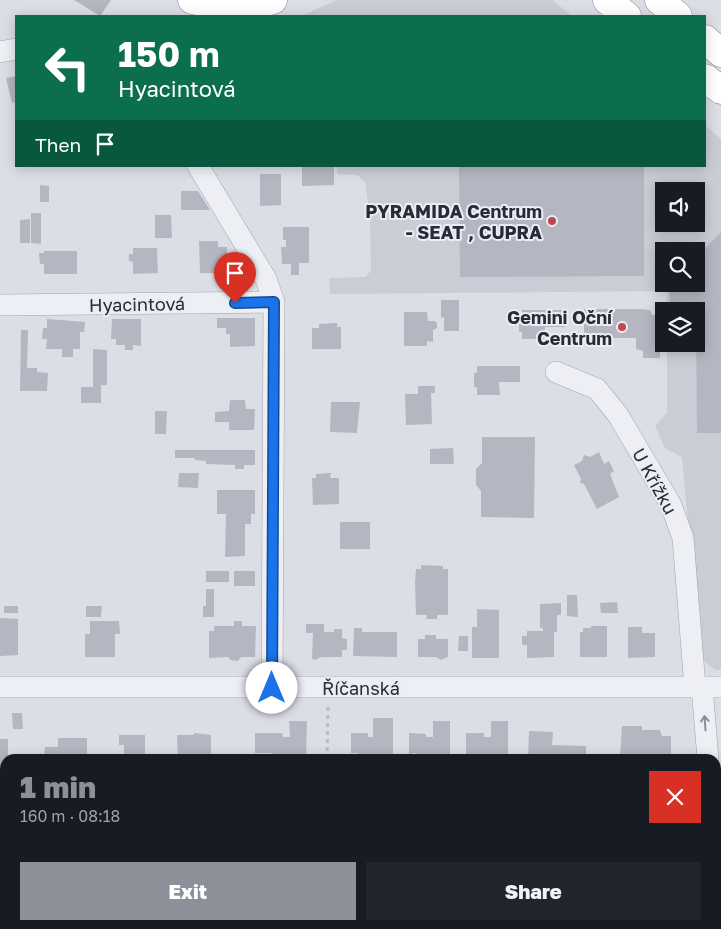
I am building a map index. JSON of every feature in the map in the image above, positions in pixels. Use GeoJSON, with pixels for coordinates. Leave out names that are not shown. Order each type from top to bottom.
{"type":"FeatureCollection","features":[{"type":"Feature","properties":{"kind":"highway"},"geometry":{"type":"LineString","coordinates":[[192,0],[211,4],[240,6],[273,0]]}},
{"type":"Feature","properties":{"kind":"highway"},"geometry":{"type":"LineString","coordinates":[[607,0],[626,15]]}},
{"type":"Feature","properties":{"kind":"highway"},"geometry":{"type":"LineString","coordinates":[[659,0],[677,15]]}},
{"type":"Feature","properties":{"kind":"highway"},"geometry":{"type":"LineString","coordinates":[[706,40],[721,53]]}},
{"type":"Feature","properties":{"kind":"street"},"geometry":{"type":"LineString","coordinates":[[0,52],[15,49]]}},
{"type":"Feature","properties":{"kind":"street"},"geometry":{"type":"LineString","coordinates":[[199,167],[266,279],[274,302],[272,688]]}},
{"type":"Feature","properties":{"kind":"street","name":"Hyacintová"},"geometry":{"type":"LineString","coordinates":[[0,305],[274,302]]}},
{"type":"Feature","properties":{"kind":"street","name":"U Křížku"},"geometry":{"type":"LineString","coordinates":[[556,372],[597,389],[618,415],[671,505],[683,538],[706,687],[708,754]]}},
{"type":"Feature","properties":{"kind":"street","name":"Říčanská"},"geometry":{"type":"LineString","coordinates":[[0,687],[706,687]]}},
{"type":"Feature","properties":{"kind":"path"},"geometry":{"type":"LineString","coordinates":[[327,754],[328,688]]}},
{"type":"Feature","properties":{"kind":"shaded area"},"geometry":{"type":"Polygon","coordinates":[[[337,0],[552,0],[571,15],[303,15],[337,0]]]}},
{"type":"Feature","properties":{"kind":"shaded area"},"geometry":{"type":"Polygon","coordinates":[[[706,126],[721,139],[721,670],[715,670],[701,659],[682,457],[665,448],[655,426],[667,413],[667,352],[705,352],[705,302],[667,302],[667,292],[705,292],[705,242],[655,242],[655,291],[330,294],[329,278],[366,277],[371,270],[370,216],[365,182],[357,175],[337,174],[337,167],[706,167],[706,126]]]}},
{"type":"Feature","properties":{"kind":"building"},"geometry":{"type":"Polygon","coordinates":[[[74,0],[111,0],[101,15],[74,0]]]}},
{"type":"Feature","properties":{"kind":"building"},"geometry":{"type":"Polygon","coordinates":[[[15,76],[15,102],[12,103],[6,78],[15,76]]]}},
{"type":"Feature","properties":{"kind":"building"},"geometry":{"type":"Polygon","coordinates":[[[302,167],[334,167],[334,185],[302,186],[302,167]]]}},
{"type":"Feature","properties":{"kind":"building","name":"PYRAMIDA Centrum - SEAT , CUPRA"},"geometry":{"type":"Polygon","coordinates":[[[459,167],[644,167],[644,276],[460,277],[459,167]]]}},
{"type":"Feature","properties":{"kind":"building"},"geometry":{"type":"Polygon","coordinates":[[[260,174],[281,174],[281,205],[260,206],[260,174]]]}},
{"type":"Feature","properties":{"kind":"building"},"geometry":{"type":"Polygon","coordinates":[[[40,185],[49,186],[49,202],[40,202],[40,185]]]}},
{"type":"Feature","properties":{"kind":"building"},"geometry":{"type":"Polygon","coordinates":[[[181,191],[198,191],[210,210],[181,210],[181,191]]]}},
{"type":"Feature","properties":{"kind":"building"},"geometry":{"type":"Polygon","coordinates":[[[31,213],[41,213],[41,244],[31,243],[31,213]]]}},
{"type":"Feature","properties":{"kind":"building"},"geometry":{"type":"Polygon","coordinates":[[[155,215],[171,215],[172,238],[155,238],[155,215]]]}},
{"type":"Feature","properties":{"kind":"building"},"geometry":{"type":"Polygon","coordinates":[[[30,219],[30,243],[20,243],[20,220],[30,219]]]}},
{"type":"Feature","properties":{"kind":"building"},"geometry":{"type":"Polygon","coordinates":[[[283,227],[309,227],[309,263],[299,263],[299,275],[291,275],[291,264],[282,264],[281,247],[286,247],[286,240],[283,240],[283,227]]]}},
{"type":"Feature","properties":{"kind":"building"},"geometry":{"type":"Polygon","coordinates":[[[721,232],[721,433],[697,433],[696,352],[705,352],[705,302],[670,302],[670,292],[705,292],[705,248],[721,232]]]}},
{"type":"Feature","properties":{"kind":"building"},"geometry":{"type":"Polygon","coordinates":[[[199,241],[218,241],[218,247],[227,247],[227,273],[200,273],[199,241]]]}},
{"type":"Feature","properties":{"kind":"building"},"geometry":{"type":"Polygon","coordinates":[[[133,248],[157,248],[158,273],[133,274],[133,262],[129,261],[129,254],[133,254],[133,248]]]}},
{"type":"Feature","properties":{"kind":"building"},"geometry":{"type":"Polygon","coordinates":[[[44,251],[77,251],[77,274],[44,274],[44,264],[40,264],[39,253],[44,253],[44,251]]]}},
{"type":"Feature","properties":{"kind":"building"},"geometry":{"type":"Polygon","coordinates":[[[441,300],[459,300],[459,331],[444,331],[444,317],[441,318],[441,300]]]}},
{"type":"Feature","properties":{"kind":"building","name":"Gemini Oční Centrum"},"geometry":{"type":"Polygon","coordinates":[[[584,309],[650,310],[652,315],[655,315],[655,352],[660,352],[660,358],[643,358],[643,351],[636,349],[636,338],[610,338],[610,344],[588,343],[584,338],[584,309]]]}},
{"type":"Feature","properties":{"kind":"building"},"geometry":{"type":"Polygon","coordinates":[[[522,310],[565,310],[565,327],[545,327],[545,339],[522,339],[522,332],[519,332],[519,318],[522,318],[522,310]]]}},
{"type":"Feature","properties":{"kind":"building"},"geometry":{"type":"Polygon","coordinates":[[[404,312],[427,312],[428,321],[435,321],[437,323],[437,328],[433,330],[433,342],[427,341],[427,346],[404,346],[404,312]]]}},
{"type":"Feature","properties":{"kind":"building"},"geometry":{"type":"Polygon","coordinates":[[[217,318],[255,318],[255,346],[230,347],[230,334],[226,334],[226,328],[217,328],[217,318]]]}},
{"type":"Feature","properties":{"kind":"building"},"geometry":{"type":"Polygon","coordinates":[[[47,319],[85,322],[84,332],[80,332],[80,349],[73,349],[73,357],[62,357],[62,349],[46,349],[47,339],[42,339],[43,328],[47,328],[47,319]]]}},
{"type":"Feature","properties":{"kind":"building"},"geometry":{"type":"Polygon","coordinates":[[[112,319],[141,319],[141,346],[133,345],[133,350],[125,350],[125,345],[116,345],[116,339],[111,339],[112,319]]]}},
{"type":"Feature","properties":{"kind":"building"},"geometry":{"type":"Polygon","coordinates":[[[337,323],[337,327],[341,327],[341,349],[312,349],[312,328],[319,328],[319,324],[337,323]]]}},
{"type":"Feature","properties":{"kind":"building"},"geometry":{"type":"Polygon","coordinates":[[[21,330],[28,330],[27,368],[37,368],[37,372],[48,373],[47,391],[20,391],[21,330]]]}},
{"type":"Feature","properties":{"kind":"building"},"geometry":{"type":"Polygon","coordinates":[[[93,349],[107,350],[107,385],[101,385],[101,403],[81,403],[81,387],[93,387],[93,349]]]}},
{"type":"Feature","properties":{"kind":"building"},"geometry":{"type":"Polygon","coordinates":[[[477,366],[520,366],[520,382],[499,382],[500,395],[477,395],[477,387],[474,387],[474,373],[477,373],[477,366]]]}},
{"type":"Feature","properties":{"kind":"building"},"geometry":{"type":"Polygon","coordinates":[[[418,386],[435,386],[435,393],[431,393],[432,424],[406,425],[405,394],[418,394],[418,386]]]}},
{"type":"Feature","properties":{"kind":"building"},"geometry":{"type":"Polygon","coordinates":[[[230,400],[245,400],[246,409],[255,409],[254,430],[229,430],[229,422],[215,422],[215,412],[229,411],[230,400]]]}},
{"type":"Feature","properties":{"kind":"building"},"geometry":{"type":"Polygon","coordinates":[[[331,402],[360,402],[357,433],[330,432],[331,402]]]}},
{"type":"Feature","properties":{"kind":"building"},"geometry":{"type":"Polygon","coordinates":[[[155,411],[167,411],[166,434],[155,434],[155,411]]]}},
{"type":"Feature","properties":{"kind":"building"},"geometry":{"type":"Polygon","coordinates":[[[482,437],[535,437],[534,518],[481,517],[481,491],[476,485],[476,469],[482,463],[482,437]]]}},
{"type":"Feature","properties":{"kind":"building"},"geometry":{"type":"Polygon","coordinates":[[[453,448],[454,464],[430,464],[430,449],[453,448]]]}},
{"type":"Feature","properties":{"kind":"building"},"geometry":{"type":"Polygon","coordinates":[[[175,450],[255,450],[255,465],[244,465],[244,469],[235,469],[235,465],[206,464],[206,461],[195,460],[195,458],[175,458],[175,450]]]}},
{"type":"Feature","properties":{"kind":"building"},"geometry":{"type":"Polygon","coordinates":[[[599,452],[604,464],[609,461],[614,471],[610,474],[619,497],[597,509],[584,484],[580,483],[581,479],[574,465],[582,461],[584,455],[590,457],[599,452]]]}},
{"type":"Feature","properties":{"kind":"building"},"geometry":{"type":"Polygon","coordinates":[[[179,473],[199,473],[198,488],[178,487],[179,473]]]}},
{"type":"Feature","properties":{"kind":"building"},"geometry":{"type":"Polygon","coordinates":[[[331,473],[330,478],[339,478],[339,504],[313,505],[312,478],[316,478],[316,474],[331,473]]]}},
{"type":"Feature","properties":{"kind":"building"},"geometry":{"type":"Polygon","coordinates":[[[217,490],[255,490],[255,514],[251,514],[251,524],[245,524],[245,556],[225,557],[226,514],[217,514],[217,490]]]}},
{"type":"Feature","properties":{"kind":"building"},"geometry":{"type":"Polygon","coordinates":[[[340,522],[370,522],[370,549],[340,549],[340,522]]]}},
{"type":"Feature","properties":{"kind":"building"},"geometry":{"type":"Polygon","coordinates":[[[421,565],[443,566],[443,569],[448,569],[448,615],[437,615],[437,619],[426,619],[427,615],[416,615],[416,569],[421,569],[421,565]]]}},
{"type":"Feature","properties":{"kind":"building"},"geometry":{"type":"Polygon","coordinates":[[[206,571],[229,571],[229,582],[206,582],[206,571]]]}},
{"type":"Feature","properties":{"kind":"building"},"geometry":{"type":"Polygon","coordinates":[[[234,571],[255,571],[255,586],[234,586],[234,571]]]}},
{"type":"Feature","properties":{"kind":"building"},"geometry":{"type":"Polygon","coordinates":[[[206,589],[214,589],[214,617],[203,617],[203,606],[206,606],[206,589]]]}},
{"type":"Feature","properties":{"kind":"building"},"geometry":{"type":"Polygon","coordinates":[[[567,595],[577,595],[578,617],[567,616],[567,595]]]}},
{"type":"Feature","properties":{"kind":"building"},"geometry":{"type":"Polygon","coordinates":[[[617,602],[618,613],[601,613],[600,603],[617,602]]]}},
{"type":"Feature","properties":{"kind":"building"},"geometry":{"type":"Polygon","coordinates":[[[561,603],[561,615],[557,615],[557,632],[554,632],[554,657],[527,658],[527,645],[522,645],[522,636],[527,636],[527,631],[543,631],[543,628],[540,628],[540,604],[561,603]]]}},
{"type":"Feature","properties":{"kind":"building"},"geometry":{"type":"Polygon","coordinates":[[[4,606],[18,606],[18,613],[4,613],[4,606]]]}},
{"type":"Feature","properties":{"kind":"building"},"geometry":{"type":"Polygon","coordinates":[[[86,606],[102,606],[101,617],[86,617],[86,606]]]}},
{"type":"Feature","properties":{"kind":"building"},"geometry":{"type":"Polygon","coordinates":[[[477,609],[499,610],[499,658],[472,658],[472,627],[477,627],[477,609]]]}},
{"type":"Feature","properties":{"kind":"building"},"geometry":{"type":"Polygon","coordinates":[[[0,618],[18,619],[18,655],[0,656],[0,618]]]}},
{"type":"Feature","properties":{"kind":"building"},"geometry":{"type":"Polygon","coordinates":[[[90,621],[119,621],[120,634],[115,634],[115,657],[85,657],[85,634],[90,634],[90,621]]]}},
{"type":"Feature","properties":{"kind":"building"},"geometry":{"type":"Polygon","coordinates":[[[234,621],[242,621],[242,626],[256,626],[255,657],[241,657],[238,661],[231,660],[228,657],[209,658],[209,631],[214,631],[214,626],[234,626],[234,621]]]}},
{"type":"Feature","properties":{"kind":"building"},"geometry":{"type":"Polygon","coordinates":[[[306,624],[324,624],[324,632],[334,632],[334,629],[342,629],[342,638],[347,639],[347,650],[342,650],[342,657],[312,659],[313,633],[306,633],[306,624]]]}},
{"type":"Feature","properties":{"kind":"building"},"geometry":{"type":"Polygon","coordinates":[[[591,626],[607,626],[607,657],[580,657],[580,632],[583,632],[583,628],[591,628],[591,626]]]}},
{"type":"Feature","properties":{"kind":"building"},"geometry":{"type":"Polygon","coordinates":[[[628,627],[642,627],[642,633],[655,633],[655,657],[628,658],[628,627]]]}},
{"type":"Feature","properties":{"kind":"building"},"geometry":{"type":"Polygon","coordinates":[[[354,628],[362,628],[362,632],[397,632],[397,657],[353,656],[354,628]]]}},
{"type":"Feature","properties":{"kind":"building"},"geometry":{"type":"Polygon","coordinates":[[[425,635],[436,635],[436,639],[448,639],[448,657],[441,660],[436,657],[418,657],[418,639],[425,639],[425,635]]]}},
{"type":"Feature","properties":{"kind":"building"},"geometry":{"type":"Polygon","coordinates":[[[459,636],[468,636],[468,651],[458,651],[459,636]]]}},
{"type":"Feature","properties":{"kind":"building"},"geometry":{"type":"Polygon","coordinates":[[[12,713],[22,713],[23,729],[13,729],[12,713]]]}},
{"type":"Feature","properties":{"kind":"building"},"geometry":{"type":"Polygon","coordinates":[[[373,718],[393,718],[393,754],[351,753],[351,733],[368,733],[368,737],[373,737],[373,718]]]}},
{"type":"Feature","properties":{"kind":"building"},"geometry":{"type":"Polygon","coordinates":[[[289,721],[307,721],[306,754],[255,753],[255,733],[282,733],[283,737],[290,737],[289,721]]]}},
{"type":"Feature","properties":{"kind":"building"},"geometry":{"type":"Polygon","coordinates":[[[433,721],[450,721],[450,754],[409,754],[409,733],[426,734],[426,737],[433,737],[433,721]]]}},
{"type":"Feature","properties":{"kind":"building"},"geometry":{"type":"Polygon","coordinates":[[[491,721],[508,721],[508,754],[466,754],[466,733],[484,733],[484,737],[491,737],[491,721]]]}},
{"type":"Feature","properties":{"kind":"building"},"geometry":{"type":"Polygon","coordinates":[[[622,726],[642,726],[642,730],[660,730],[662,736],[671,736],[671,754],[620,754],[622,726]]]}},
{"type":"Feature","properties":{"kind":"building"},"geometry":{"type":"Polygon","coordinates":[[[529,731],[553,732],[552,745],[586,746],[586,754],[528,754],[529,731]]]}},
{"type":"Feature","properties":{"kind":"building"},"geometry":{"type":"Polygon","coordinates":[[[194,733],[211,735],[211,754],[178,754],[177,735],[194,735],[194,733]]]}},
{"type":"Feature","properties":{"kind":"building"},"geometry":{"type":"Polygon","coordinates":[[[119,735],[145,735],[145,754],[124,754],[124,745],[119,745],[119,735]]]}},
{"type":"Feature","properties":{"kind":"building"},"geometry":{"type":"Polygon","coordinates":[[[58,738],[87,738],[87,754],[44,754],[45,747],[58,747],[58,738]]]}},
{"type":"Feature","properties":{"kind":"building"},"geometry":{"type":"Polygon","coordinates":[[[0,739],[8,739],[8,754],[0,754],[0,739]]]}},
{"type":"Feature","properties":{"kind":"place","name":"PYRAMIDA Centrum - SEAT , CUPRA"},"geometry":{"type":"Point","coordinates":[552,221]}},
{"type":"Feature","properties":{"kind":"place","name":"Gemini Oční Centrum"},"geometry":{"type":"Point","coordinates":[622,327]}},
{"type":"Feature","properties":{"kind":"route"},"geometry":{"type":"LineString","coordinates":[[235,303],[274,302],[272,688]]}}]}
